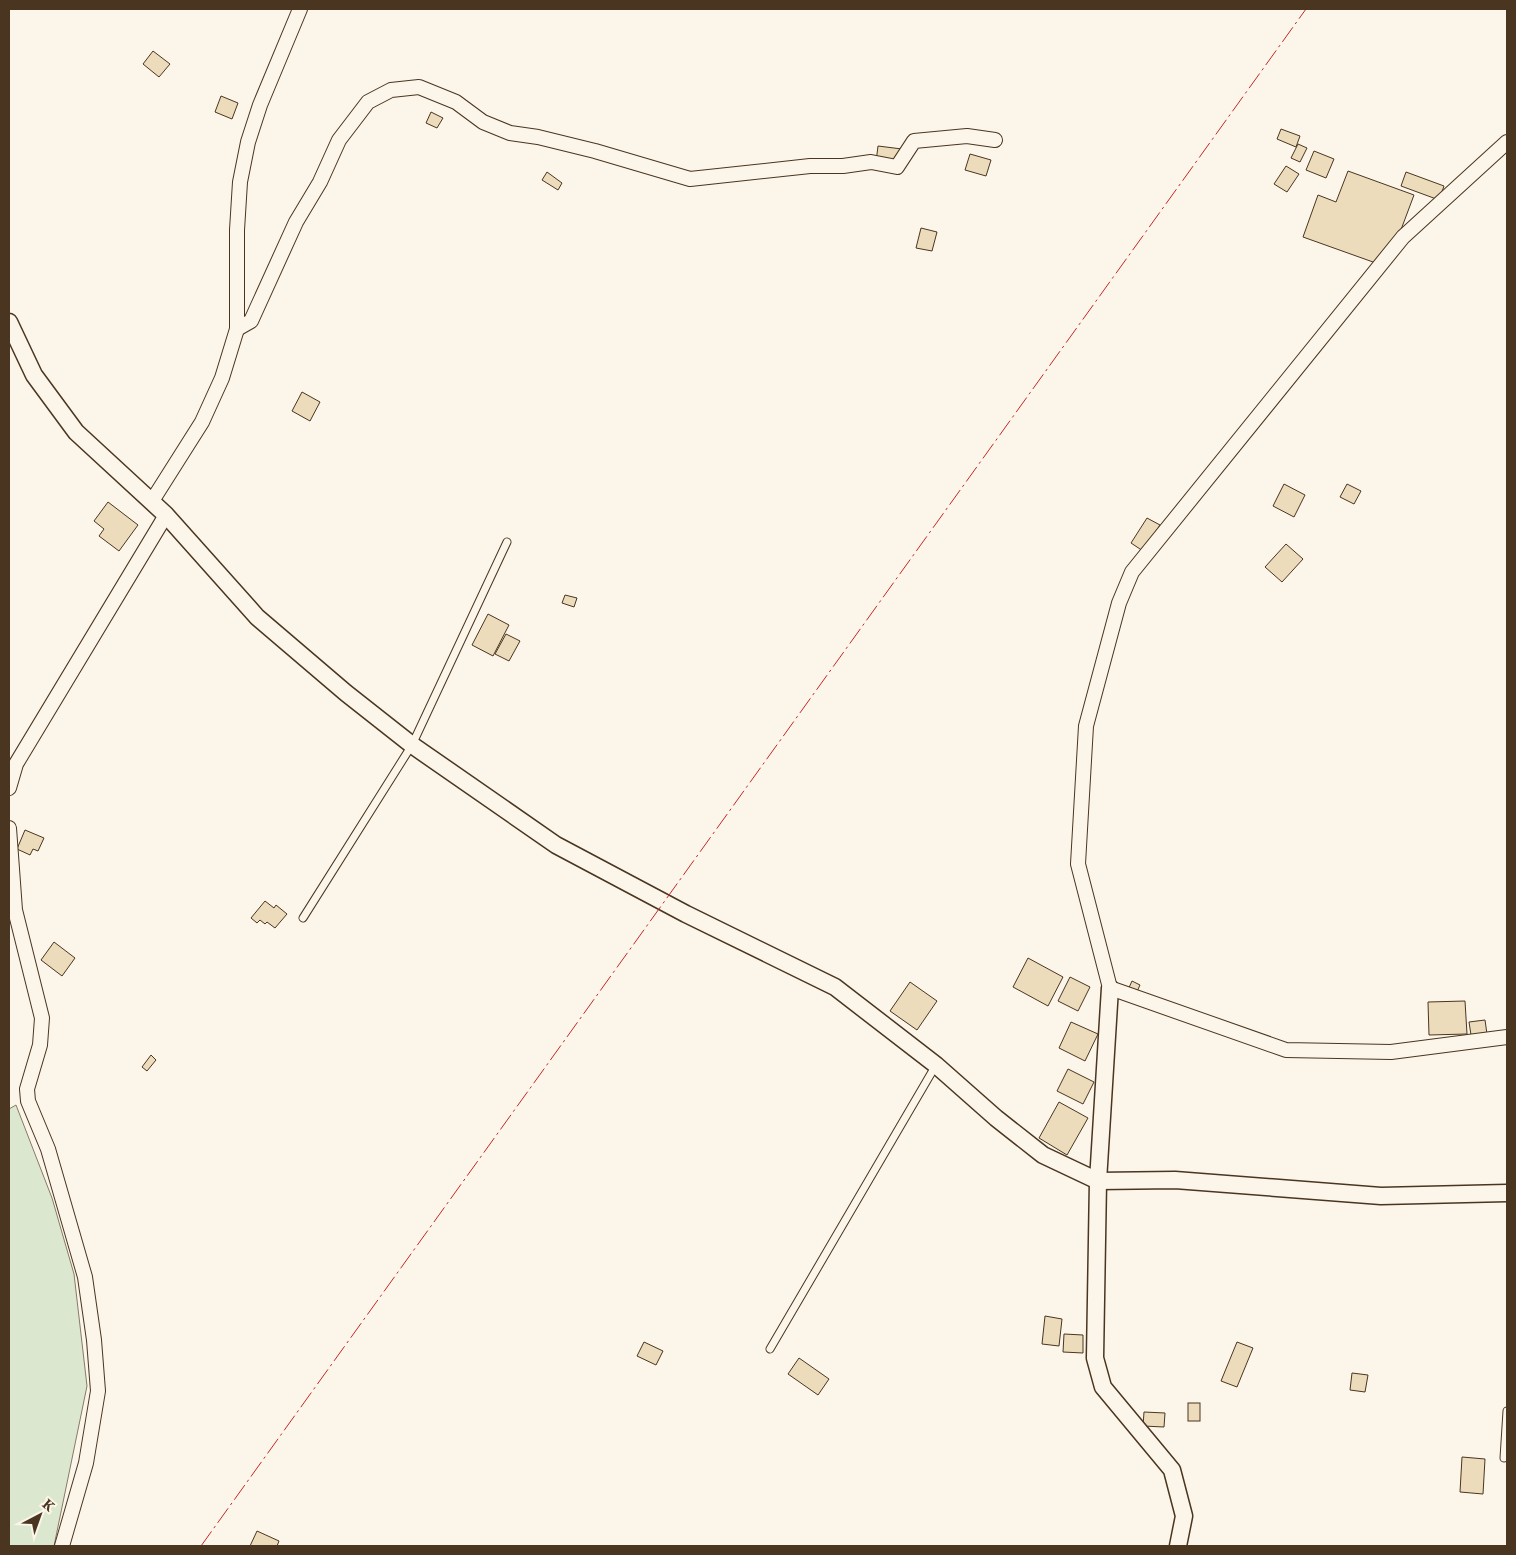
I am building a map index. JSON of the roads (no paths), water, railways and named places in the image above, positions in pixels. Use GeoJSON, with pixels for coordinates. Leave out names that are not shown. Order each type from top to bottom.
{"type":"FeatureCollection","features":[{"type":"Feature","properties":{"kind":"street"},"geometry":{"type":"LineString","coordinates":[[152,501],[202,422],[222,378],[237,329],[237,230],[240,182],[248,142],[260,105],[300,9]]}},
{"type":"Feature","properties":{"kind":"street"},"geometry":{"type":"LineString","coordinates":[[237,329],[251,321],[296,222],[320,182],[338,140],[368,102],[391,90],[418,87],[456,102],[483,122],[510,133],[538,137],[613,156],[690,179],[810,166],[843,166],[871,162],[897,167],[914,141],[967,136],[994,140]]}},
{"type":"Feature","properties":{"kind":"street"},"geometry":{"type":"LineString","coordinates":[[1178,1546],[1184,1516],[1172,1470],[1103,1386],[1095,1358],[1098,1181],[1110,988],[1078,864],[1086,726],[1119,604],[1132,572],[1403,236],[1507,142]]}},
{"type":"Feature","properties":{"kind":"street"},"geometry":{"type":"LineString","coordinates":[[9,322],[34,375],[76,432],[166,514],[257,617],[346,693],[412,745],[556,845],[686,914],[836,987],[936,1065],[996,1118],[1043,1155],[1098,1181],[1175,1180],[1381,1196],[1507,1193]]}},
{"type":"Feature","properties":{"kind":"street"},"geometry":{"type":"LineString","coordinates":[[9,788],[16,764],[166,514]]}},
{"type":"Feature","properties":{"kind":"street"},"geometry":{"type":"LineString","coordinates":[[9,828],[15,910],[42,1018],[40,1044],[27,1089],[28,1101],[48,1149],[82,1268],[94,1340],[98,1391],[86,1462],[62,1546]]}},
{"type":"Feature","properties":{"kind":"street"},"geometry":{"type":"LineString","coordinates":[[1110,988],[1286,1050],[1391,1052],[1507,1037]]}},
{"type":"Feature","properties":{"kind":"lane"},"geometry":{"type":"LineString","coordinates":[[303,918],[412,745],[507,542]]}},
{"type":"Feature","properties":{"kind":"lane"},"geometry":{"type":"LineString","coordinates":[[770,1349],[936,1065]]}},
{"type":"Feature","properties":{"kind":"lane"},"geometry":{"type":"LineString","coordinates":[[1504,1458],[1507,1411]]}}]}
